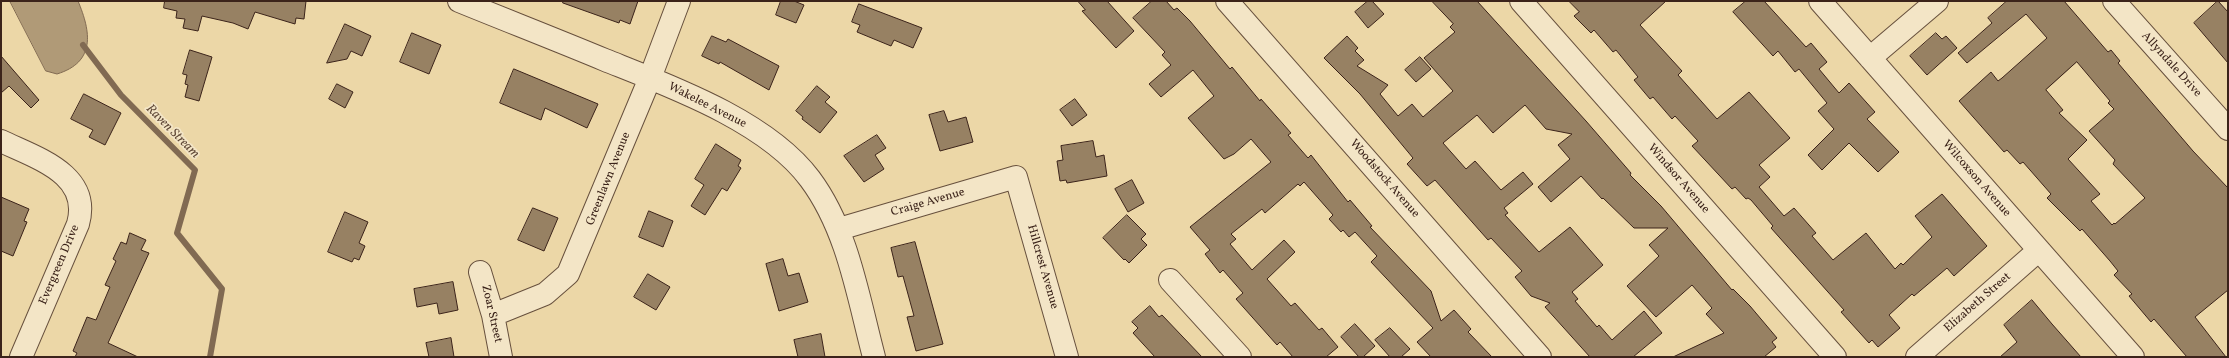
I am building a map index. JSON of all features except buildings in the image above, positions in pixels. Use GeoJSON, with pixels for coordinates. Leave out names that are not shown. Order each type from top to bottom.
{"type":"FeatureCollection","features":[{"type":"Feature","properties":{"kind":"street","name":"Wakelee Avenue"},"geometry":{"type":"LineString","coordinates":[[459,1],[650,78],[722,111],[780,150],[810,178],[839,229],[874,357]]}},
{"type":"Feature","properties":{"kind":"street","name":"Greenlawn Avenue"},"geometry":{"type":"LineString","coordinates":[[492,315],[545,294],[568,274],[650,78],[679,1]]}},
{"type":"Feature","properties":{"kind":"street","name":"Woodstock Avenue"},"geometry":{"type":"LineString","coordinates":[[1227,1],[1540,357]]}},
{"type":"Feature","properties":{"kind":"street","name":"Windsor Avenue"},"geometry":{"type":"LineString","coordinates":[[1521,1],[1835,357]]}},
{"type":"Feature","properties":{"kind":"street","name":"Wilcoxson Avenue"},"geometry":{"type":"LineString","coordinates":[[1820,1],[2133,357]]}},
{"type":"Feature","properties":{"kind":"street"},"geometry":{"type":"LineString","coordinates":[[1870,58],[1937,1]]}},
{"type":"Feature","properties":{"kind":"street","name":"Allyndale Drive"},"geometry":{"type":"LineString","coordinates":[[2114,1],[2228,129]]}},
{"type":"Feature","properties":{"kind":"street","name":"Evergreen Drive"},"geometry":{"type":"LineString","coordinates":[[1,141],[56,168],[66,176],[78,195],[81,205],[78,224],[21,357]]}},
{"type":"Feature","properties":{"kind":"street","name":"Craige Avenue"},"geometry":{"type":"LineString","coordinates":[[839,229],[1016,177]]}},
{"type":"Feature","properties":{"kind":"street","name":"Hillcrest Avenue"},"geometry":{"type":"LineString","coordinates":[[1016,177],[1067,357]]}},
{"type":"Feature","properties":{"kind":"street","name":"Elizabeth Street"},"geometry":{"type":"LineString","coordinates":[[1917,357],[2039,250]]}},
{"type":"Feature","properties":{"kind":"street","name":"Zoar Street"},"geometry":{"type":"LineString","coordinates":[[480,272],[492,315],[501,357]]}},
{"type":"Feature","properties":{"kind":"street"},"geometry":{"type":"LineString","coordinates":[[1170,280],[1240,357]]}},
{"type":"Feature","properties":{"kind":"shaded area"},"geometry":{"type":"Polygon","coordinates":[[[10,1],[78,1],[86,24],[87,35],[87,45],[79,62],[70,69],[57,74],[46,71],[10,1]]]}},
{"type":"Feature","properties":{"kind":"waterway","name":"Raven Stream"},"geometry":{"type":"LineString","coordinates":[[83,45],[121,95],[195,170],[177,233],[222,289],[210,357]]}}]}
